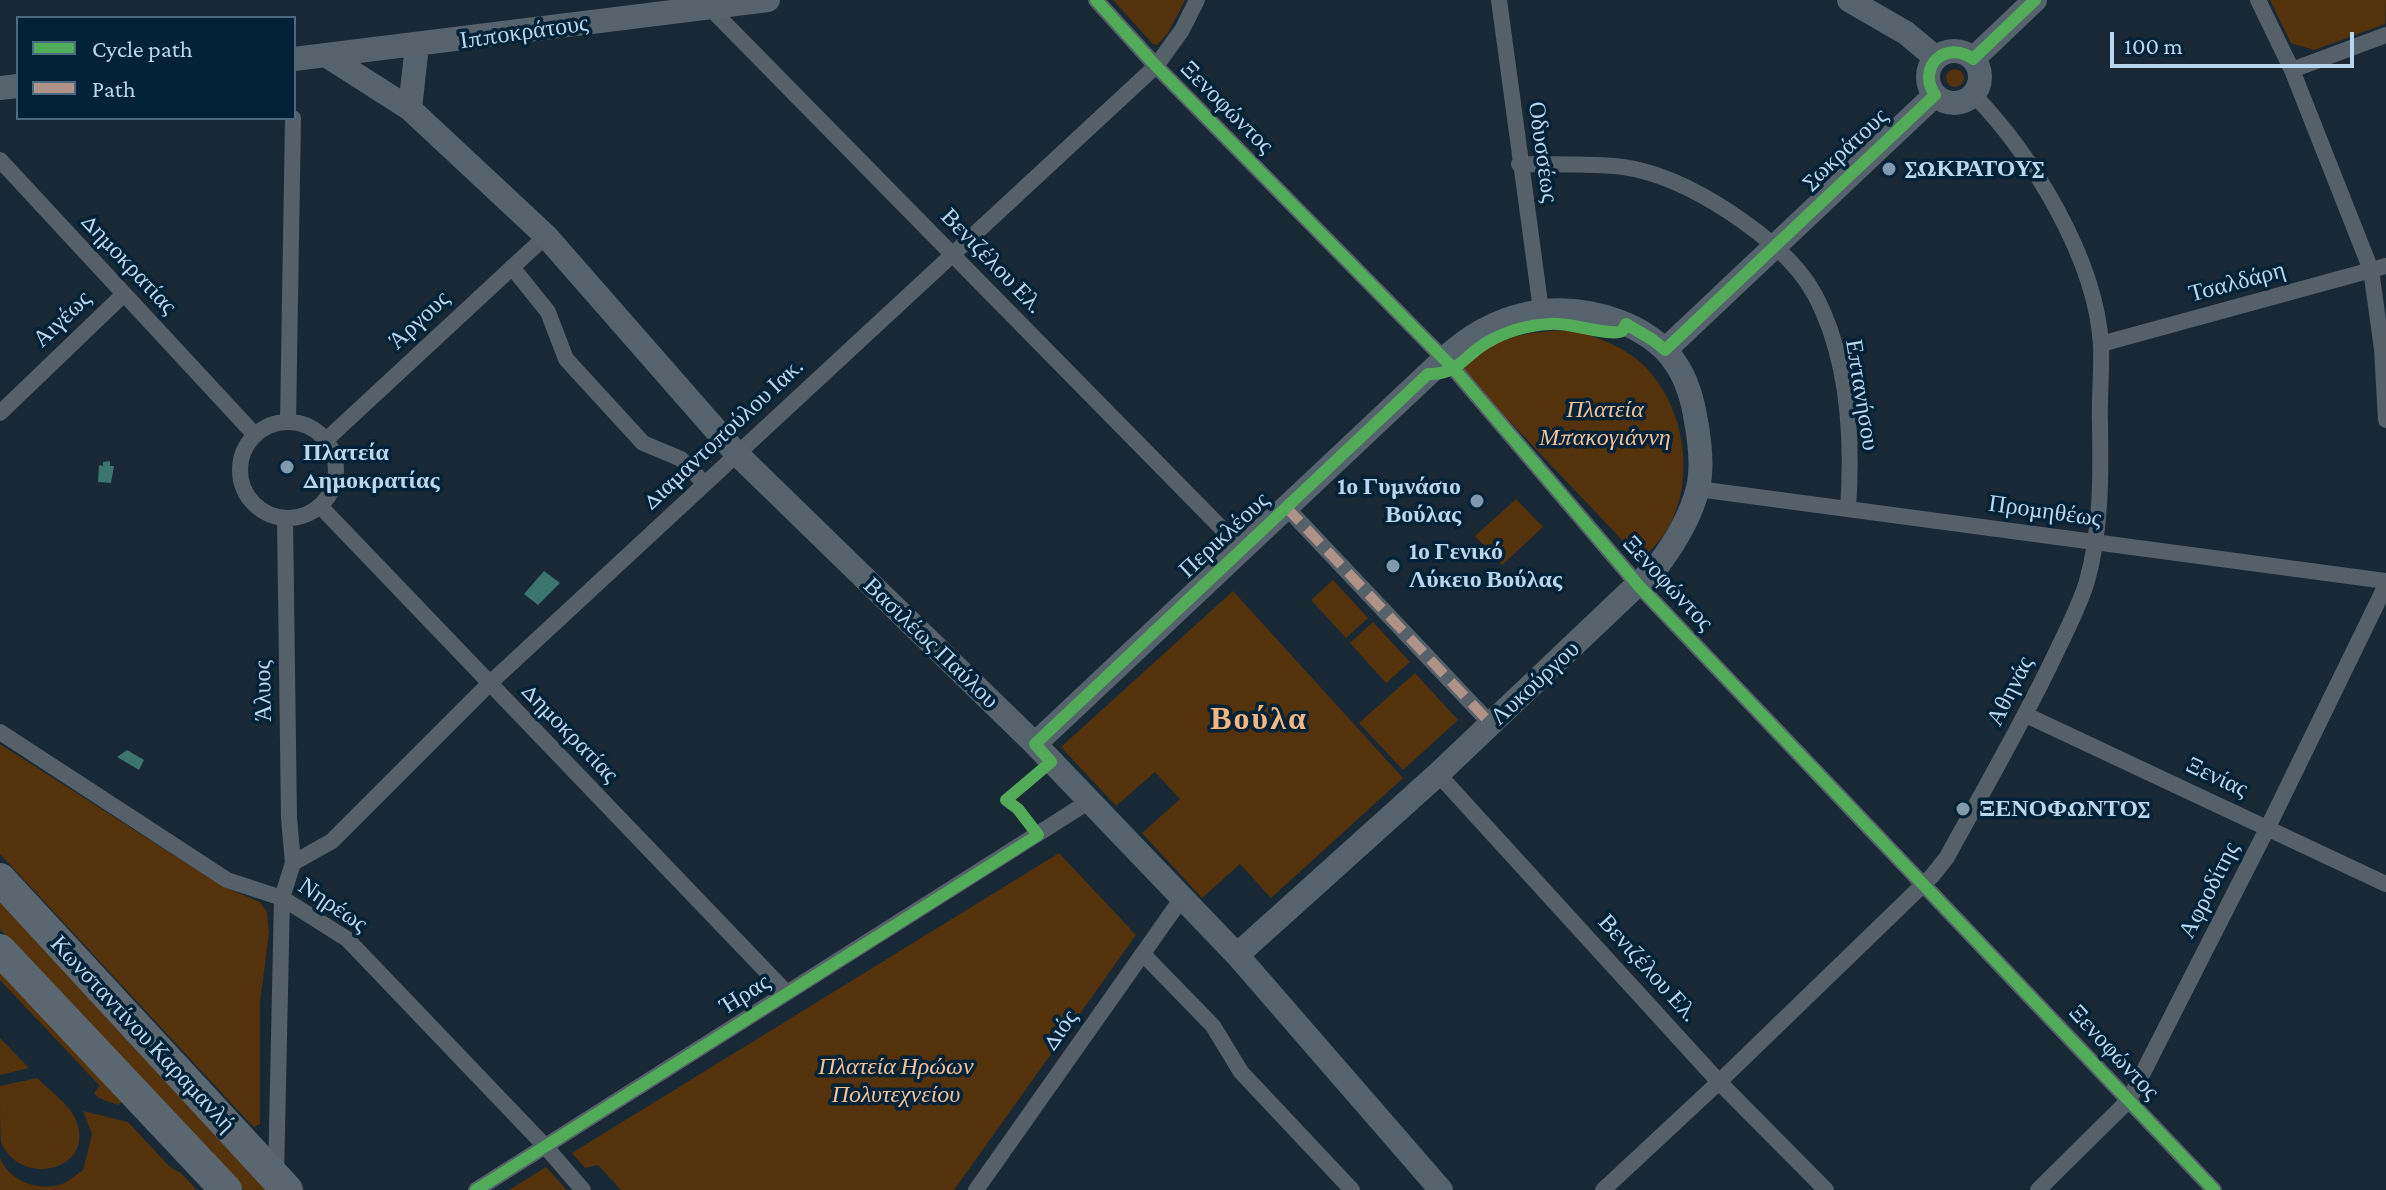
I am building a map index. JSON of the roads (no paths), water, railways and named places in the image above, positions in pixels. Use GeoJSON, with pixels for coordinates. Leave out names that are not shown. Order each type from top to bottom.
{"type":"FeatureCollection","features":[{"type":"Feature","properties":{"kind":"highway","name":"Κωνσταντίνου Καραμανλή"},"geometry":{"type":"LineString","coordinates":[[0,879],[282,1184]]}},
{"type":"Feature","properties":{"kind":"highway","name":"Κωνσταντίνου Καραμανλή"},"geometry":{"type":"LineString","coordinates":[[0,950],[226,1190]]}},
{"type":"Feature","properties":{"kind":"street","name":"Ιπποκράτους"},"geometry":{"type":"LineString","coordinates":[[327,56],[768,0]]}},
{"type":"Feature","properties":{"kind":"street","name":"Ξενοφώντος"},"geometry":{"type":"LineString","coordinates":[[1096,0],[1156,66],[1444,359],[1639,586],[2214,1190]]}},
{"type":"Feature","properties":{"kind":"street","name":"Διαμαντοπούλου Ιακ."},"geometry":{"type":"LineString","coordinates":[[293,863],[332,841],[489,684],[1156,66],[1182,30],[1197,0]]}},
{"type":"Feature","properties":{"kind":"street","name":"Οδυσσέως"},"geometry":{"type":"LineString","coordinates":[[1499,0],[1541,310]]}},
{"type":"Feature","properties":{"kind":"street"},"geometry":{"type":"LineString","coordinates":[[1849,0],[1906,33],[1936,58]]}},
{"type":"Feature","properties":{"kind":"street"},"geometry":{"type":"LineString","coordinates":[[1973,59],[2035,0]]}},
{"type":"Feature","properties":{"kind":"street"},"geometry":{"type":"LineString","coordinates":[[2258,0],[2292,70],[2378,268],[2386,420]]}},
{"type":"Feature","properties":{"kind":"street","name":"Βενιζέλου Ελ."},"geometry":{"type":"LineString","coordinates":[[709,7],[1242,549]]}},
{"type":"Feature","properties":{"kind":"street"},"geometry":{"type":"LineString","coordinates":[[2292,70],[2386,35]]}},
{"type":"Feature","properties":{"kind":"street"},"geometry":{"type":"LineString","coordinates":[[410,109],[417,45]]}},
{"type":"Feature","properties":{"kind":"street"},"geometry":{"type":"LineString","coordinates":[[1951,51],[1967,54],[1973,59],[1981,77],[1974,95],[1954,104],[1935,95],[1930,88],[1928,72],[1936,58],[1951,51]]}},
{"type":"Feature","properties":{"kind":"street"},"geometry":{"type":"LineString","coordinates":[[296,61],[327,56]]}},
{"type":"Feature","properties":{"kind":"street","name":"Βασιλέως Παύλου"},"geometry":{"type":"LineString","coordinates":[[327,56],[410,109],[546,236],[737,454],[1035,744],[1237,955],[1441,1190]]}},
{"type":"Feature","properties":{"kind":"street","name":"Σωκράτους"},"geometry":{"type":"LineString","coordinates":[[1665,350],[1935,95]]}},
{"type":"Feature","properties":{"kind":"street","name":"Αθηνάς"},"geometry":{"type":"LineString","coordinates":[[1603,1190],[1924,884],[1947,857],[2026,715],[2087,582],[2095,542],[2101,344],[2089,288],[2080,262],[2033,167],[1974,95]]}},
{"type":"Feature","properties":{"kind":"street"},"geometry":{"type":"LineString","coordinates":[[288,422],[293,120]]}},
{"type":"Feature","properties":{"kind":"street","name":"Δημοκρατίας"},"geometry":{"type":"LineString","coordinates":[[0,160],[255,435]]}},
{"type":"Feature","properties":{"kind":"street","name":"Επτανήσου"},"geometry":{"type":"LineString","coordinates":[[1519,164],[1624,167],[1677,182],[1722,207],[1775,246],[1796,268],[1814,294],[1833,339],[1850,434],[1848,509]]}},
{"type":"Feature","properties":{"kind":"street","name":"Άργους"},"geometry":{"type":"LineString","coordinates":[[326,440],[546,236]]}},
{"type":"Feature","properties":{"kind":"street"},"geometry":{"type":"LineString","coordinates":[[512,267],[548,312],[566,359],[643,443],[681,459],[705,484]]}},
{"type":"Feature","properties":{"kind":"street","name":"Τσαλδάρη"},"geometry":{"type":"LineString","coordinates":[[2101,344],[2378,268]]}},
{"type":"Feature","properties":{"kind":"street","name":"Αιγέως"},"geometry":{"type":"LineString","coordinates":[[0,413],[124,294]]}},
{"type":"Feature","properties":{"kind":"street","name":"Περικλέους"},"geometry":{"type":"LineString","coordinates":[[1035,744],[1458,345],[1487,327],[1518,314],[1570,309],[1599,314],[1640,331],[1665,350]]}},
{"type":"Feature","properties":{"kind":"street","name":"Λυκούργου"},"geometry":{"type":"LineString","coordinates":[[1237,955],[1438,774],[1639,586],[1674,543],[1698,489],[1700,446],[1694,412],[1676,364],[1665,350]]}},
{"type":"Feature","properties":{"kind":"street"},"geometry":{"type":"LineString","coordinates":[[288,422],[315,430],[326,440],[336,467],[329,495],[320,506],[310,513],[285,518],[270,515],[256,506],[246,494],[240,479],[240,463],[245,448],[255,435],[265,428],[288,422]]}},
{"type":"Feature","properties":{"kind":"street","name":"Προμηθέως"},"geometry":{"type":"LineString","coordinates":[[1698,489],[2386,583]]}},
{"type":"Feature","properties":{"kind":"street","name":"Δημοκρατίας"},"geometry":{"type":"LineString","coordinates":[[320,506],[787,993]]}},
{"type":"Feature","properties":{"kind":"street"},"geometry":{"type":"LineString","coordinates":[[1286,507],[1491,724]]}},
{"type":"Feature","properties":{"kind":"street","name":"Άλυος"},"geometry":{"type":"LineString","coordinates":[[285,518],[289,818],[293,863]]}},
{"type":"Feature","properties":{"kind":"street","name":"Αφροδίτης"},"geometry":{"type":"LineString","coordinates":[[2038,1190],[2129,1100],[2268,827],[2386,583]]}},
{"type":"Feature","properties":{"kind":"street","name":"Ξενίας"},"geometry":{"type":"LineString","coordinates":[[2026,715],[2386,884]]}},
{"type":"Feature","properties":{"kind":"street","name":"Νηρέως"},"geometry":{"type":"LineString","coordinates":[[0,732],[227,880],[282,898],[347,939],[545,1146],[583,1190]]}},
{"type":"Feature","properties":{"kind":"street","name":"Βενιζέλου Ελ."},"geometry":{"type":"LineString","coordinates":[[1438,774],[1719,1082],[1826,1190]]}},
{"type":"Feature","properties":{"kind":"street","name":"Ήρας"},"geometry":{"type":"LineString","coordinates":[[476,1190],[1088,802]]}},
{"type":"Feature","properties":{"kind":"street"},"geometry":{"type":"LineString","coordinates":[[282,1184],[282,898],[293,863]]}},
{"type":"Feature","properties":{"kind":"street","name":"Διός"},"geometry":{"type":"LineString","coordinates":[[976,1190],[1182,898]]}},
{"type":"Feature","properties":{"kind":"street"},"geometry":{"type":"LineString","coordinates":[[1143,954],[1213,1026],[1241,1072],[1352,1190]]}},
{"type":"Feature","properties":{"kind":"place","name":"ΣΩΚΡΑΤΟΥΣ"},"geometry":{"type":"Point","coordinates":[1889,169]}},
{"type":"Feature","properties":{"kind":"place","name":"Πλατεία Δημοκρατίας"},"geometry":{"type":"Point","coordinates":[287,467]}},
{"type":"Feature","properties":{"kind":"place","name":"1ο Γυμνάσιο Βούλας"},"geometry":{"type":"Point","coordinates":[1477,501]}},
{"type":"Feature","properties":{"kind":"place","name":"1ο Γενικό Λύκειο Βούλας"},"geometry":{"type":"Point","coordinates":[1393,566]}},
{"type":"Feature","properties":{"kind":"place","name":"ΞΕΝΟΦΩΝΤΟΣ"},"geometry":{"type":"Point","coordinates":[1963,809]}},
{"type":"Feature","properties":{"kind":"district","name":"Βούλα"},"geometry":{"type":"Point","coordinates":[1259,719]}},
{"type":"Feature","properties":{"kind":"park label","name":"Πλατεία Μπακογιάννη"},"geometry":{"type":"Point","coordinates":[1605,424]}},
{"type":"Feature","properties":{"kind":"park label","name":"Πλατεία Ηρώων Πολυτεχνείου"},"geometry":{"type":"Point","coordinates":[896,1081]}}]}
